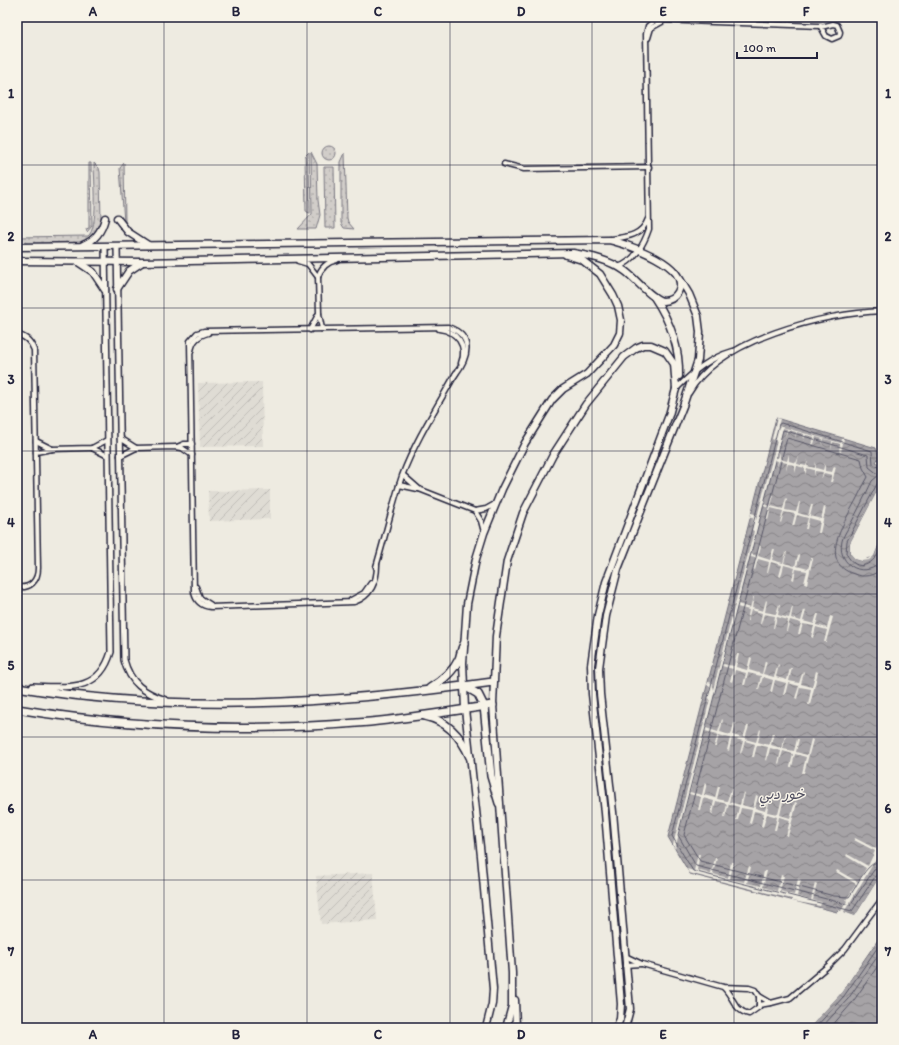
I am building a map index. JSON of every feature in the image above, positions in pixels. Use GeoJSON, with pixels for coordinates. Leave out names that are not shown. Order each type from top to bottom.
{"type":"FeatureCollection","features":[{"type":"Feature","properties":{"kind":"main road"},"geometry":{"type":"LineString","coordinates":[[76,246],[84,244],[95,237],[103,227],[105,218]]}},
{"type":"Feature","properties":{"kind":"main road"},"geometry":{"type":"LineString","coordinates":[[116,218],[128,232],[151,246]]}},
{"type":"Feature","properties":{"kind":"main road"},"geometry":{"type":"LineString","coordinates":[[17,247],[117,247],[598,240],[621,242],[639,248],[663,262],[679,278],[693,301],[699,324],[700,351],[683,406],[618,569],[606,616],[600,659],[600,694],[612,798],[625,965],[630,1009],[625,1028]]}},
{"type":"Feature","properties":{"kind":"main road"},"geometry":{"type":"LineString","coordinates":[[486,1028],[492,1004],[493,988],[481,856],[465,709],[464,686],[464,644],[470,581],[484,532],[495,504],[517,458],[552,400],[563,389],[587,374],[614,345],[620,333],[621,320],[618,306],[600,274],[582,260],[557,253]]}},
{"type":"Feature","properties":{"kind":"main road"},"geometry":{"type":"LineString","coordinates":[[17,261],[74,260],[142,262],[358,256],[557,253],[586,255],[618,267],[635,278],[653,296],[666,318],[675,341],[679,365],[676,389],[669,415],[607,577],[598,615],[592,655],[592,694],[605,813],[621,1012],[616,1028]]}},
{"type":"Feature","properties":{"kind":"main road"},"geometry":{"type":"LineString","coordinates":[[74,260],[93,272],[105,290]]}},
{"type":"Feature","properties":{"kind":"main road"},"geometry":{"type":"LineString","coordinates":[[117,289],[129,271],[142,262]]}},
{"type":"Feature","properties":{"kind":"main road"},"geometry":{"type":"LineString","coordinates":[[653,296],[663,301],[673,298],[680,289],[679,278]]}},
{"type":"Feature","properties":{"kind":"main road"},"geometry":{"type":"LineString","coordinates":[[516,1028],[516,1006],[513,991],[493,705],[496,636],[502,585],[514,537],[534,490],[574,420],[598,387],[624,357],[636,348],[643,345],[658,347],[670,357],[675,371],[676,389]]}},
{"type":"Feature","properties":{"kind":"main road"},"geometry":{"type":"LineString","coordinates":[[424,690],[437,684],[452,670],[464,644]]}},
{"type":"Feature","properties":{"kind":"main road"},"geometry":{"type":"LineString","coordinates":[[17,686],[94,699],[145,703],[170,702],[201,704],[261,703],[351,698],[493,682]]}},
{"type":"Feature","properties":{"kind":"main road"},"geometry":{"type":"LineString","coordinates":[[464,686],[478,694],[484,706],[491,776],[499,803]]}},
{"type":"Feature","properties":{"kind":"main road"},"geometry":{"type":"LineString","coordinates":[[17,709],[123,721],[223,726],[334,724],[386,720],[493,705]]}},
{"type":"Feature","properties":{"kind":"main road"},"geometry":{"type":"LineString","coordinates":[[421,715],[437,720],[451,729],[462,742],[470,757]]}},
{"type":"Feature","properties":{"kind":"main road"},"geometry":{"type":"LineString","coordinates":[[617,954],[625,965]]}},
{"type":"Feature","properties":{"kind":"main road"},"geometry":{"type":"LineString","coordinates":[[506,1028],[512,1006],[513,991]]}},
{"type":"Feature","properties":{"kind":"street"},"geometry":{"type":"LineString","coordinates":[[618,267],[630,260],[639,248],[649,229],[650,215],[646,29],[648,26],[654,20],[821,26],[835,24],[839,27],[840,34],[835,39],[830,39],[826,36],[821,26]]}},
{"type":"Feature","properties":{"kind":"street"},"geometry":{"type":"LineString","coordinates":[[504,164],[524,169],[649,167]]}},
{"type":"Feature","properties":{"kind":"street"},"geometry":{"type":"LineString","coordinates":[[598,240],[631,236],[643,228],[650,215]]}},
{"type":"Feature","properties":{"kind":"street"},"geometry":{"type":"LineString","coordinates":[[17,686],[65,687],[83,685],[98,675],[108,661],[112,644],[107,440],[105,246]]}},
{"type":"Feature","properties":{"kind":"street"},"geometry":{"type":"LineString","coordinates":[[117,247],[124,660],[130,676],[140,688],[154,696],[170,702]]}},
{"type":"Feature","properties":{"kind":"street"},"geometry":{"type":"LineString","coordinates":[[322,329],[319,313],[318,277],[322,268],[331,262],[358,256]]}},
{"type":"Feature","properties":{"kind":"street"},"geometry":{"type":"LineString","coordinates":[[272,258],[303,262],[313,268],[318,277]]}},
{"type":"Feature","properties":{"kind":"street"},"geometry":{"type":"LineString","coordinates":[[676,389],[695,370],[711,359],[772,334],[805,323],[839,315],[882,311]]}},
{"type":"Feature","properties":{"kind":"street"},"geometry":{"type":"LineString","coordinates":[[310,330],[319,313]]}},
{"type":"Feature","properties":{"kind":"street"},"geometry":{"type":"LineString","coordinates":[[448,327],[457,331],[464,339],[467,350],[465,360],[454,375],[424,427],[403,475],[388,519],[372,581],[367,590],[359,597],[344,602],[205,606],[198,601],[194,592],[191,355],[195,340],[200,335],[211,332],[322,329],[448,327]]}},
{"type":"Feature","properties":{"kind":"street"},"geometry":{"type":"LineString","coordinates":[[17,335],[26,338],[34,350],[38,573],[31,585],[27,587],[17,587]]}},
{"type":"Feature","properties":{"kind":"street"},"geometry":{"type":"LineString","coordinates":[[683,406],[695,383],[706,370],[741,348]]}},
{"type":"Feature","properties":{"kind":"street"},"geometry":{"type":"LineString","coordinates":[[120,438],[136,448]]}},
{"type":"Feature","properties":{"kind":"street"},"geometry":{"type":"LineString","coordinates":[[36,452],[52,449],[92,448],[107,440]]}},
{"type":"Feature","properties":{"kind":"street"},"geometry":{"type":"LineString","coordinates":[[36,441],[52,449]]}},
{"type":"Feature","properties":{"kind":"street"},"geometry":{"type":"LineString","coordinates":[[176,447],[184,444],[192,444]]}},
{"type":"Feature","properties":{"kind":"street"},"geometry":{"type":"LineString","coordinates":[[120,456],[136,448],[176,447],[182,448],[192,455]]}},
{"type":"Feature","properties":{"kind":"street"},"geometry":{"type":"LineString","coordinates":[[92,448],[108,456]]}},
{"type":"Feature","properties":{"kind":"street"},"geometry":{"type":"LineString","coordinates":[[403,475],[419,489]]}},
{"type":"Feature","properties":{"kind":"street"},"geometry":{"type":"LineString","coordinates":[[399,485],[419,489],[475,511],[486,509],[495,504]]}},
{"type":"Feature","properties":{"kind":"street"},"geometry":{"type":"LineString","coordinates":[[475,511],[481,521],[484,532]]}},
{"type":"Feature","properties":{"kind":"street"},"geometry":{"type":"LineString","coordinates":[[759,1005],[790,998],[828,966],[845,949],[882,899]]}},
{"type":"Feature","properties":{"kind":"street"},"geometry":{"type":"LineString","coordinates":[[625,956],[642,964],[723,987],[749,988],[755,990],[759,996],[771,1003]]}},
{"type":"Feature","properties":{"kind":"street"},"geometry":{"type":"LineString","coordinates":[[625,965],[642,964]]}},
{"type":"Feature","properties":{"kind":"street"},"geometry":{"type":"LineString","coordinates":[[723,987],[732,997],[737,1009],[750,1014],[755,1011],[759,1005],[759,996]]}},
{"type":"Feature","properties":{"kind":"shaded area"},"geometry":{"type":"Polygon","coordinates":[[[326,146],[332,146],[336,150],[336,156],[332,160],[326,160],[322,156],[322,150],[326,146]]]}},
{"type":"Feature","properties":{"kind":"shaded area"},"geometry":{"type":"Polygon","coordinates":[[[309,152],[310,213],[306,211],[305,156],[309,152]]]}},
{"type":"Feature","properties":{"kind":"shaded area"},"geometry":{"type":"Polygon","coordinates":[[[311,152],[317,164],[320,215],[316,229],[298,229],[312,214],[311,152]]]}},
{"type":"Feature","properties":{"kind":"shaded area"},"geometry":{"type":"Polygon","coordinates":[[[345,153],[347,218],[348,222],[354,229],[344,228],[341,223],[341,162],[345,153]]]}},
{"type":"Feature","properties":{"kind":"shaded area"},"geometry":{"type":"Polygon","coordinates":[[[89,163],[91,163],[92,226],[87,232],[86,229],[89,228],[89,163]]]}},
{"type":"Feature","properties":{"kind":"shaded area"},"geometry":{"type":"Polygon","coordinates":[[[94,163],[99,168],[100,172],[101,222],[96,233],[85,243],[17,245],[17,237],[88,236],[94,223],[95,214],[94,163]]]}},
{"type":"Feature","properties":{"kind":"shaded area"},"geometry":{"type":"Polygon","coordinates":[[[124,163],[126,225],[124,222],[120,168],[124,163]]]}},
{"type":"Feature","properties":{"kind":"shaded area"},"geometry":{"type":"Polygon","coordinates":[[[324,167],[334,167],[335,228],[325,228],[324,167]]]}},
{"type":"Feature","properties":{"kind":"shaded area"},"geometry":{"type":"Polygon","coordinates":[[[262,382],[263,446],[200,447],[198,383],[262,382]]]}},
{"type":"Feature","properties":{"kind":"shaded area"},"geometry":{"type":"Polygon","coordinates":[[[270,490],[270,519],[209,521],[208,491],[270,490]]]}},
{"type":"Feature","properties":{"kind":"shaded area"},"geometry":{"type":"Polygon","coordinates":[[[373,873],[377,920],[321,924],[316,876],[373,873]]]}},
{"type":"Feature","properties":{"kind":"water","name":"خور دبي"},"geometry":{"type":"Polygon","coordinates":[[[776,418],[876,448],[879,457],[876,462],[882,465],[882,482],[850,543],[850,553],[855,559],[862,561],[874,556],[882,537],[882,873],[855,916],[839,910],[837,912],[690,874],[668,837],[776,418]]]}},
{"type":"Feature","properties":{"kind":"water"},"geometry":{"type":"Polygon","coordinates":[[[882,934],[882,1028],[809,1028],[841,993],[882,934]]]}},
{"type":"Feature","properties":{"kind":"pier"},"geometry":{"type":"Polygon","coordinates":[[[777,418],[780,419],[778,426],[841,443],[842,439],[844,439],[841,452],[839,451],[840,444],[833,442],[831,449],[832,441],[824,439],[822,446],[823,439],[816,437],[814,444],[812,444],[814,437],[806,435],[803,441],[804,434],[797,432],[795,439],[796,432],[788,430],[785,437],[787,429],[783,428],[776,458],[778,458],[780,452],[780,459],[787,461],[789,454],[789,461],[796,463],[799,456],[797,464],[806,466],[808,459],[807,466],[815,468],[816,461],[816,468],[823,470],[825,463],[825,471],[832,472],[834,466],[836,467],[832,482],[830,482],[832,475],[824,473],[821,480],[823,472],[815,471],[814,477],[814,470],[807,468],[805,475],[805,468],[797,466],[795,473],[795,465],[788,464],[786,470],[787,463],[779,461],[777,468],[778,461],[775,460],[764,504],[770,506],[774,495],[771,506],[783,509],[786,498],[785,510],[796,512],[800,502],[798,513],[808,516],[811,505],[813,505],[810,516],[821,519],[824,507],[826,508],[820,533],[818,533],[820,521],[809,518],[807,529],[805,529],[808,518],[797,515],[794,526],[792,526],[795,514],[784,512],[781,523],[783,511],[771,508],[768,520],[766,519],[769,508],[763,506],[751,554],[757,556],[759,545],[761,546],[758,556],[770,560],[773,549],[775,549],[772,560],[783,563],[787,552],[784,563],[795,566],[798,555],[800,556],[797,566],[808,569],[811,558],[813,558],[807,584],[804,583],[807,571],[796,569],[794,580],[792,579],[795,568],[784,565],[781,577],[779,576],[782,565],[771,562],[767,573],[769,562],[758,559],[755,570],[753,569],[756,558],[750,557],[738,604],[750,608],[754,597],[752,608],[763,611],[766,600],[765,612],[776,614],[780,604],[778,615],[789,618],[793,607],[791,618],[801,621],[804,610],[806,611],[803,621],[814,624],[817,614],[819,614],[816,625],[827,628],[830,616],[833,617],[826,642],[824,642],[827,630],[816,627],[813,638],[811,637],[814,626],[803,624],[800,634],[798,634],[801,623],[790,620],[786,631],[788,620],[777,617],[773,628],[775,616],[764,614],[760,624],[762,613],[751,610],[747,621],[749,610],[737,607],[723,664],[734,666],[737,654],[739,654],[736,667],[747,670],[750,657],[752,658],[749,670],[762,674],[765,661],[767,662],[763,674],[774,677],[778,664],[776,677],[787,680],[790,668],[792,668],[789,681],[799,683],[803,671],[801,684],[812,687],[816,671],[818,672],[810,705],[808,705],[811,689],[800,687],[797,699],[795,698],[799,686],[788,683],[785,695],[783,695],[786,683],[775,680],[772,692],[770,692],[773,680],[763,677],[758,689],[761,676],[748,673],[745,685],[743,685],[746,673],[735,670],[732,682],[730,681],[733,669],[722,666],[706,728],[718,732],[722,719],[720,732],[731,735],[734,723],[736,723],[733,735],[743,738],[747,726],[749,726],[745,739],[756,742],[760,729],[758,742],[769,745],[772,733],[774,733],[771,745],[781,748],[786,736],[783,749],[794,751],[797,739],[799,739],[796,752],[807,755],[811,739],[813,740],[804,773],[802,773],[806,757],[795,754],[792,767],[790,767],[793,754],[783,751],[779,764],[781,751],[770,748],[767,761],[765,760],[768,747],[757,745],[754,757],[752,757],[755,744],[745,741],[741,754],[743,741],[732,738],[729,751],[727,750],[730,738],[719,735],[716,747],[714,747],[718,734],[705,731],[690,792],[702,795],[705,782],[707,783],[704,795],[715,798],[718,786],[720,786],[717,799],[727,801],[732,789],[729,802],[740,805],[743,792],[745,793],[742,805],[753,808],[756,795],[758,796],[755,808],[765,811],[768,799],[770,799],[767,812],[778,814],[781,802],[783,802],[780,815],[790,818],[795,802],[797,803],[788,836],[786,836],[790,820],[779,817],[776,830],[774,830],[777,817],[767,814],[763,827],[761,826],[764,813],[754,811],[751,824],[749,823],[752,810],[741,808],[738,820],[736,820],[739,807],[729,804],[724,817],[727,804],[716,801],[713,814],[711,813],[714,801],[703,798],[700,810],[698,810],[701,797],[689,794],[675,849],[673,845],[710,699],[708,698],[710,686],[707,685],[708,682],[713,683],[713,690],[754,531],[752,530],[753,518],[750,517],[751,513],[756,514],[756,521],[777,441],[772,439],[777,418]]]}},
{"type":"Feature","properties":{"kind":"pier"},"geometry":{"type":"Polygon","coordinates":[[[882,482],[882,486],[852,544],[852,552],[856,557],[868,559],[872,555],[882,535],[874,556],[869,560],[862,561],[855,559],[850,553],[850,543],[882,482]]]}},
{"type":"Feature","properties":{"kind":"pier"},"geometry":{"type":"Polygon","coordinates":[[[882,837],[882,847],[875,861],[844,912],[855,916],[882,873],[882,877],[878,885],[856,918],[839,913],[837,914],[839,910],[841,911],[856,884],[836,872],[837,870],[858,882],[866,868],[846,856],[847,854],[868,866],[875,851],[854,840],[855,838],[876,849],[882,837]]]}},
{"type":"Feature","properties":{"kind":"pier"},"geometry":{"type":"Polygon","coordinates":[[[698,854],[700,854],[697,870],[711,874],[715,858],[717,858],[713,874],[728,878],[731,862],[734,862],[730,879],[744,882],[749,866],[751,867],[747,883],[761,886],[764,871],[767,871],[763,887],[777,891],[781,875],[784,876],[780,891],[794,895],[798,879],[801,880],[797,896],[811,900],[815,883],[817,884],[813,900],[822,902],[820,906],[792,901],[792,899],[689,873],[687,869],[694,871],[698,854]]]}},
{"type":"Feature","properties":{"kind":"pier"},"geometry":{"type":"Polygon","coordinates":[[[882,932],[841,993],[809,1028],[807,1028],[839,992],[882,932]]]}}]}
